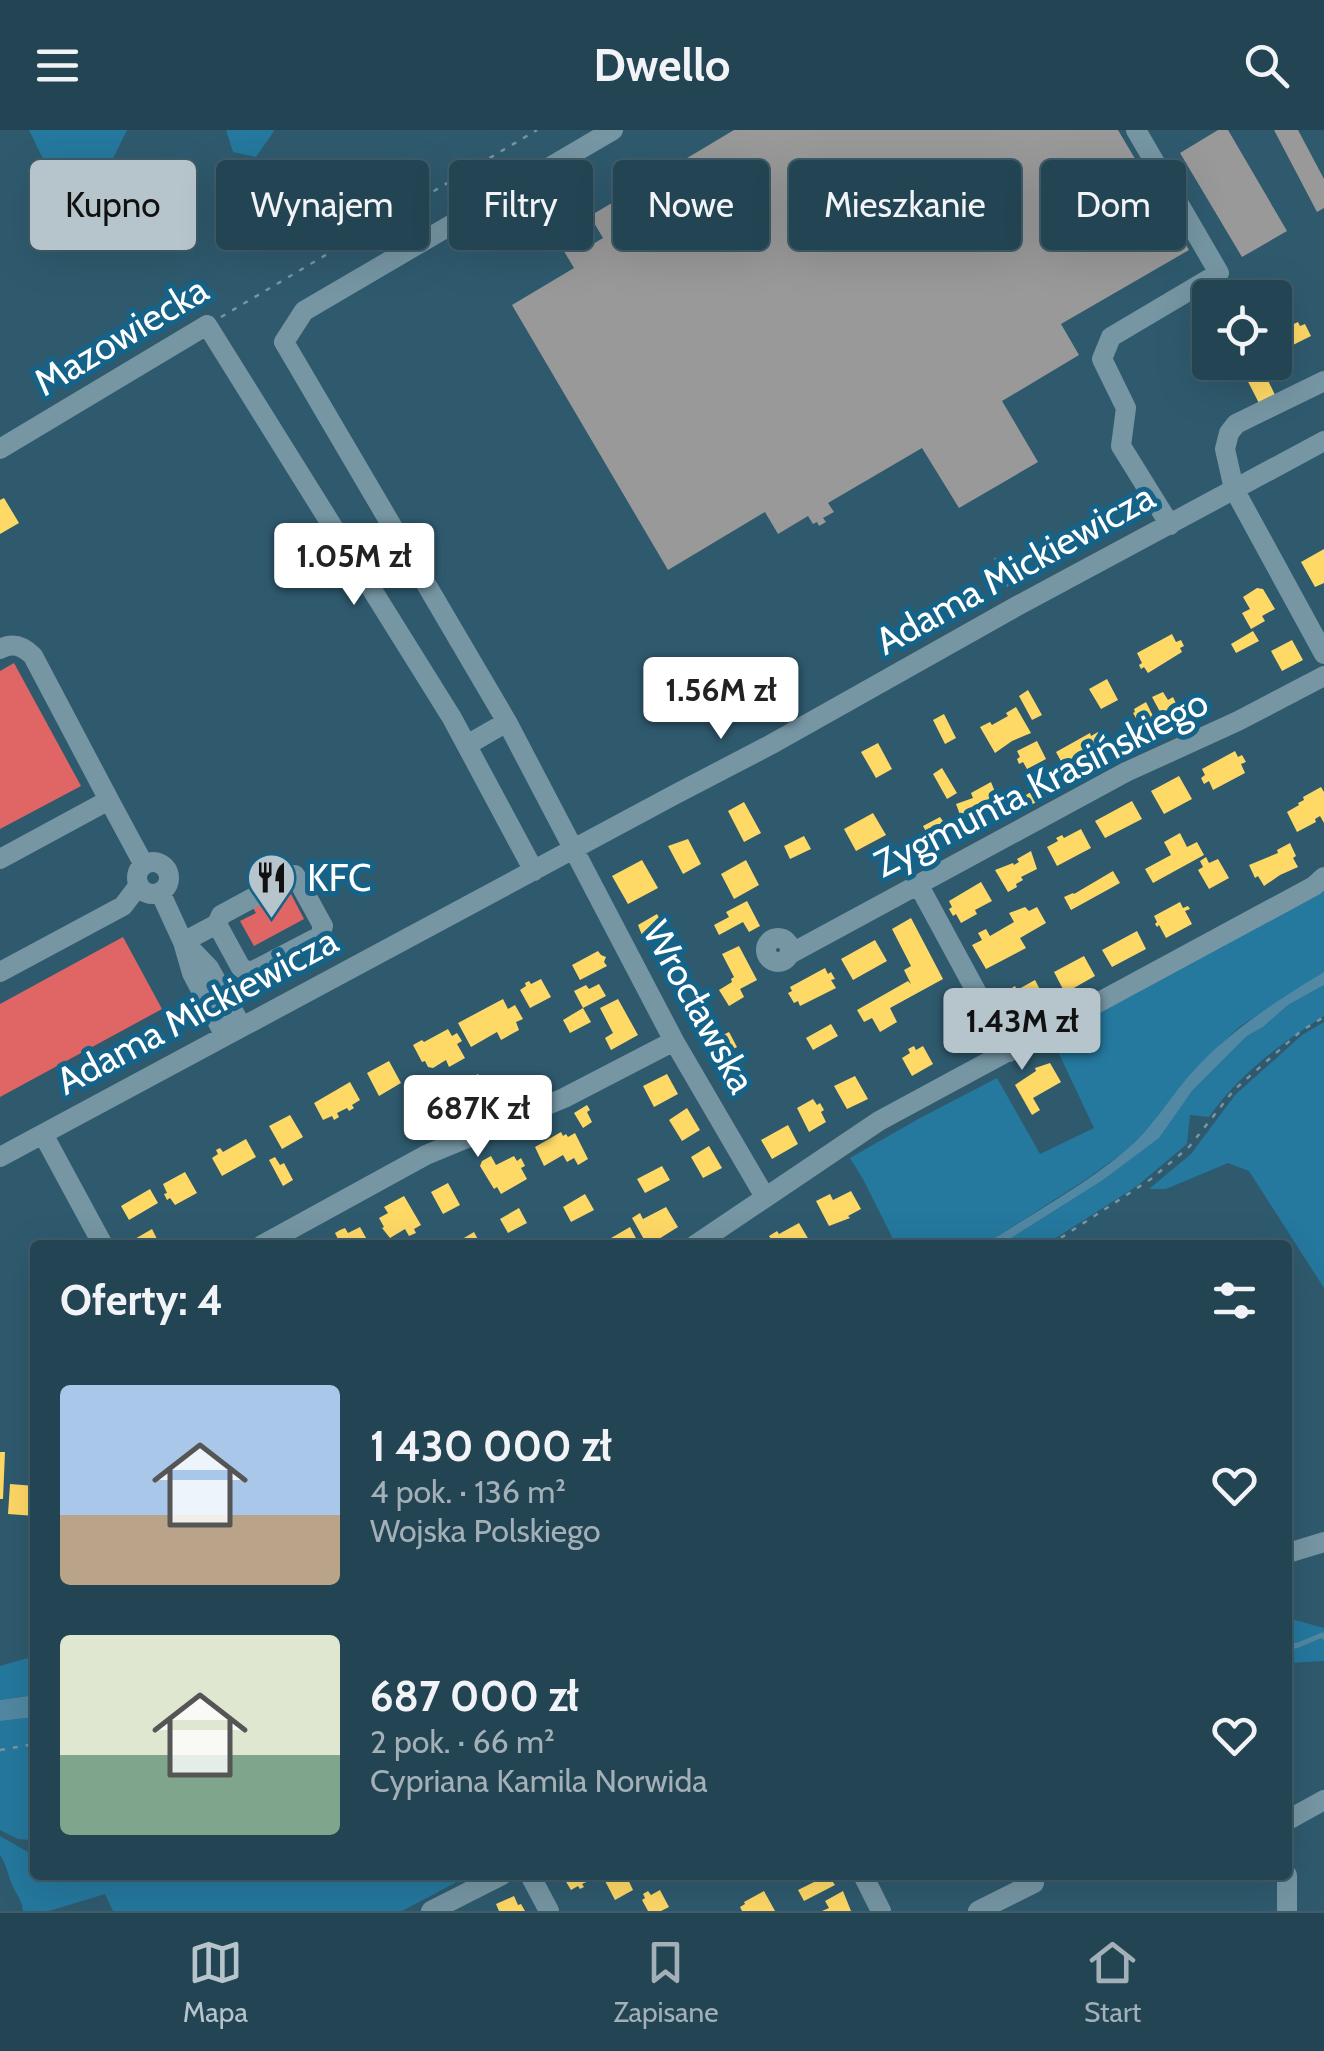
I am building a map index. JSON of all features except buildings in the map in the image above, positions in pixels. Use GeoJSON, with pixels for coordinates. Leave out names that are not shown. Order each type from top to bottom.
{"type":"FeatureCollection","features":[{"type":"Feature","properties":{"kind":"street","name":"Wrocławska"},"geometry":{"type":"LineString","coordinates":[[613,130],[304,311],[284,342],[507,722],[674,1040],[764,1197]]}},
{"type":"Feature","properties":{"kind":"street"},"geometry":{"type":"LineString","coordinates":[[1136,130],[1219,273],[1111,337],[1102,358],[1126,408],[1122,446],[1170,525]]}},
{"type":"Feature","properties":{"kind":"street","name":"Mazowiecka"},"geometry":{"type":"LineString","coordinates":[[0,449],[207,325]]}},
{"type":"Feature","properties":{"kind":"street"},"geometry":{"type":"LineString","coordinates":[[207,325],[467,745],[534,871]]}},
{"type":"Feature","properties":{"kind":"street"},"geometry":{"type":"LineString","coordinates":[[1324,381],[1236,424],[1226,449],[1234,489],[1324,654]]}},
{"type":"Feature","properties":{"kind":"street","name":"Adama Mickiewicza"},"geometry":{"type":"LineString","coordinates":[[0,1157],[770,745],[1324,440]]}},
{"type":"Feature","properties":{"kind":"street"},"geometry":{"type":"LineString","coordinates":[[0,650],[16,645],[33,656],[109,800],[141,875],[150,894],[160,892],[169,880],[159,863],[141,875],[123,906],[0,972]]}},
{"type":"Feature","properties":{"kind":"street","name":"Zygmunta Krasińskiego"},"geometry":{"type":"LineString","coordinates":[[790,954],[1126,772],[1238,722],[1324,676]]}},
{"type":"Feature","properties":{"kind":"street"},"geometry":{"type":"LineString","coordinates":[[467,745],[507,722]]}},
{"type":"Feature","properties":{"kind":"street"},"geometry":{"type":"LineString","coordinates":[[0,859],[109,800]]}},
{"type":"Feature","properties":{"kind":"street"},"geometry":{"type":"LineString","coordinates":[[183,942],[217,924],[222,915],[295,875],[323,926],[320,936],[251,972],[241,968],[217,924]]}},
{"type":"Feature","properties":{"kind":"street"},"geometry":{"type":"LineString","coordinates":[[702,1240],[879,1120],[1314,886],[1324,877]]}},
{"type":"Feature","properties":{"kind":"street"},"geometry":{"type":"LineString","coordinates":[[918,884],[1009,1052]]}},
{"type":"Feature","properties":{"kind":"street"},"geometry":{"type":"LineString","coordinates":[[160,892],[183,942],[209,968],[234,1032]]}},
{"type":"Feature","properties":{"kind":"street"},"geometry":{"type":"LineString","coordinates":[[271,1240],[426,1155],[564,1098],[674,1040]]}},
{"type":"Feature","properties":{"kind":"street"},"geometry":{"type":"LineString","coordinates":[[42,1134],[100,1240]]}},
{"type":"Feature","properties":{"kind":"street"},"geometry":{"type":"LineString","coordinates":[[1292,1552],[1324,1542]]}},
{"type":"Feature","properties":{"kind":"street"},"geometry":{"type":"LineString","coordinates":[[1292,1818],[1324,1800]]}},
{"type":"Feature","properties":{"kind":"street"},"geometry":{"type":"LineString","coordinates":[[431,1911],[492,1880]]}},
{"type":"Feature","properties":{"kind":"street"},"geometry":{"type":"LineString","coordinates":[[533,1880],[549,1911]]}},
{"type":"Feature","properties":{"kind":"street"},"geometry":{"type":"LineString","coordinates":[[866,1880],[882,1911]]}},
{"type":"Feature","properties":{"kind":"street"},"geometry":{"type":"LineString","coordinates":[[1287,1880],[1287,1911]]}},
{"type":"Feature","properties":{"kind":"street"},"geometry":{"type":"LineString","coordinates":[[978,1911],[1034,1884]]}},
{"type":"Feature","properties":{"kind":"path","name":"Mazowiecka"},"geometry":{"type":"LineString","coordinates":[[207,325],[537,130]]}},
{"type":"Feature","properties":{"kind":"path"},"geometry":{"type":"LineString","coordinates":[[995,558],[1012,596]]}},
{"type":"Feature","properties":{"kind":"path"},"geometry":{"type":"LineString","coordinates":[[1058,1240],[1177,1158],[1234,1090],[1324,1017]]}},
{"type":"Feature","properties":{"kind":"path"},"geometry":{"type":"LineString","coordinates":[[0,1750],[30,1745]]}},
{"type":"Feature","properties":{"kind":"shaded area"},"geometry":{"type":"Polygon","coordinates":[[[29,130],[127,130],[112,160],[44,160],[29,130]]]}},
{"type":"Feature","properties":{"kind":"shaded area"},"geometry":{"type":"Polygon","coordinates":[[[226,130],[274,131],[256,157],[233,152],[226,130]]]}},
{"type":"Feature","properties":{"kind":"shaded area"},"geometry":{"type":"Polygon","coordinates":[[[1324,888],[1324,972],[1239,1027],[1193,1071],[1127,1150],[992,1240],[894,1240],[850,1158],[920,1118],[997,1078],[1040,1154],[1094,1128],[1052,1039],[1324,888]]]}},
{"type":"Feature","properties":{"kind":"shaded area"},"geometry":{"type":"Polygon","coordinates":[[[1324,972],[1324,985],[1288,1005],[1247,1036],[1192,1091],[1159,1138],[1103,1180],[1008,1240],[992,1240],[1125,1151],[1195,1069],[1273,1004],[1324,972]]]}},
{"type":"Feature","properties":{"kind":"shaded area"},"geometry":{"type":"Polygon","coordinates":[[[1324,985],[1324,1016],[1261,1061],[1209,1117],[1190,1115],[1187,1144],[1137,1186],[1053,1240],[1008,1240],[1103,1180],[1158,1138],[1192,1091],[1247,1036],[1288,1005],[1324,985]]]}},
{"type":"Feature","properties":{"kind":"shaded area"},"geometry":{"type":"Polygon","coordinates":[[[1324,1022],[1324,1288],[1249,1171],[1228,1163],[1166,1189],[1149,1189],[1191,1154],[1235,1095],[1302,1035],[1324,1022]]]}},
{"type":"Feature","properties":{"kind":"shaded area"},"geometry":{"type":"Polygon","coordinates":[[[1292,1619],[1324,1628],[1324,1661],[1292,1663],[1292,1619]]]}},
{"type":"Feature","properties":{"kind":"shaded area"},"geometry":{"type":"Polygon","coordinates":[[[30,1657],[30,1696],[0,1700],[0,1666],[30,1657]]]}},
{"type":"Feature","properties":{"kind":"shaded area"},"geometry":{"type":"Polygon","coordinates":[[[30,1696],[30,1718],[0,1721],[0,1700],[30,1696]]]}},
{"type":"Feature","properties":{"kind":"shaded area"},"geometry":{"type":"Polygon","coordinates":[[[30,1718],[30,1840],[0,1830],[0,1721],[30,1718]]]}},
{"type":"Feature","properties":{"kind":"shaded area"},"geometry":{"type":"Polygon","coordinates":[[[0,1836],[30,1853],[30,1880],[461,1880],[402,1911],[113,1911],[105,1894],[49,1911],[23,1911],[0,1855],[0,1836]]]}},
{"type":"Feature","properties":{"kind":"waterway"},"geometry":{"type":"LineString","coordinates":[[1292,1645],[1324,1637]]}},
{"type":"Feature","properties":{"kind":"place","name":"KFC"},"geometry":{"type":"Point","coordinates":[272,920]}}]}
